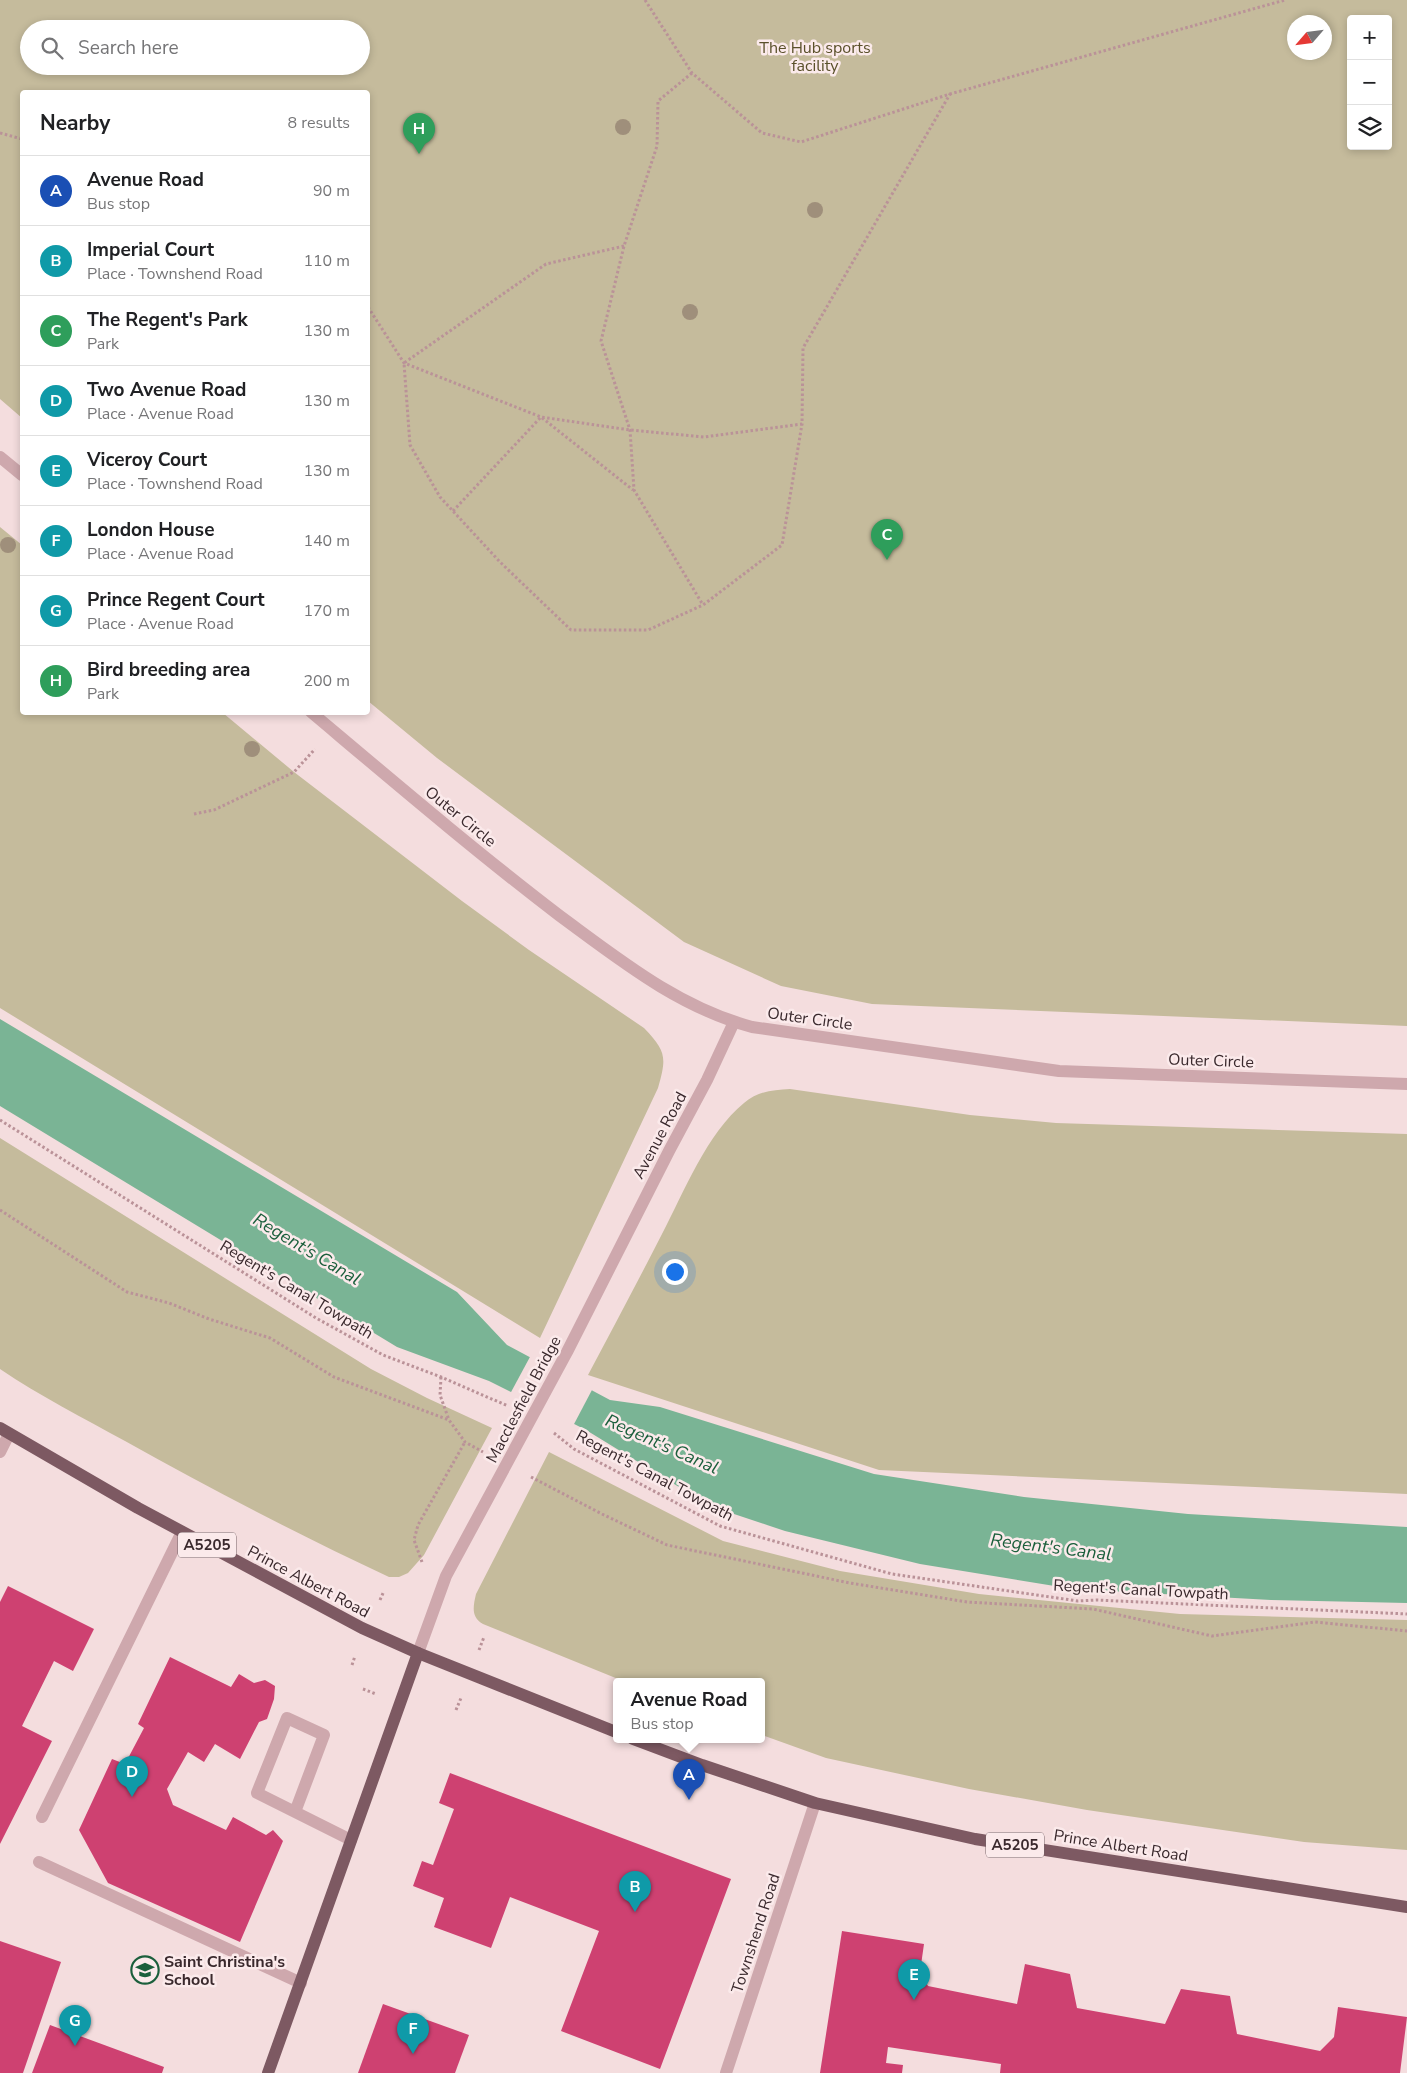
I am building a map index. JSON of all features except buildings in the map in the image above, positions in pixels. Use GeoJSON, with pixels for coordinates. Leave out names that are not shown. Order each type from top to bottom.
{"type":"FeatureCollection","features":[{"type":"Feature","properties":{"kind":"main road","name":"Prince Albert Road"},"geometry":{"type":"LineString","coordinates":[[5,1431],[182,1532],[326,1609],[418,1653],[613,1731]]}},
{"type":"Feature","properties":{"kind":"main road"},"geometry":{"type":"LineString","coordinates":[[268,2073],[418,1653]]}},
{"type":"Feature","properties":{"kind":"main road","name":"Prince Albert Road"},"geometry":{"type":"LineString","coordinates":[[644,1743],[815,1803],[975,1839],[1407,1907]]}},
{"type":"Feature","properties":{"kind":"street"},"geometry":{"type":"LineString","coordinates":[[0,457],[20,474]]}},
{"type":"Feature","properties":{"kind":"street","name":"Outer Circle"},"geometry":{"type":"LineString","coordinates":[[314,715],[526,890],[604,948],[658,986],[700,1009],[734,1022],[752,1027],[1059,1071],[1407,1084]]}},
{"type":"Feature","properties":{"kind":"street","name":"Avenue Road"},"geometry":{"type":"LineString","coordinates":[[612,1263],[707,1080],[734,1022]]}},
{"type":"Feature","properties":{"kind":"street","name":"Macclesfield Bridge"},"geometry":{"type":"LineString","coordinates":[[418,1653],[445,1578],[567,1352],[612,1263]]}},
{"type":"Feature","properties":{"kind":"street"},"geometry":{"type":"LineString","coordinates":[[0,1452],[5,1431]]}},
{"type":"Feature","properties":{"kind":"street"},"geometry":{"type":"LineString","coordinates":[[42,1817],[182,1532]]}},
{"type":"Feature","properties":{"kind":"street"},"geometry":{"type":"LineString","coordinates":[[295,1812],[324,1735],[287,1718],[257,1792],[295,1812],[351,1840]]}},
{"type":"Feature","properties":{"kind":"street","name":"Townshend Road"},"geometry":{"type":"LineString","coordinates":[[726,2073],[815,1803]]}},
{"type":"Feature","properties":{"kind":"street"},"geometry":{"type":"LineString","coordinates":[[39,1862],[301,1983]]}},
{"type":"Feature","properties":{"kind":"path"},"geometry":{"type":"LineString","coordinates":[[645,0],[692,73],[762,133],[801,142],[950,94],[1285,0]]}},
{"type":"Feature","properties":{"kind":"path"},"geometry":{"type":"LineString","coordinates":[[634,490],[630,430],[601,341],[624,246],[657,146],[658,101],[692,73]]}},
{"type":"Feature","properties":{"kind":"path"},"geometry":{"type":"LineString","coordinates":[[370,310],[404,363],[410,445],[440,497],[500,562],[571,630],[648,630],[703,605],[782,545],[802,424],[803,348],[950,94]]}},
{"type":"Feature","properties":{"kind":"path"},"geometry":{"type":"LineString","coordinates":[[0,133],[20,138]]}},
{"type":"Feature","properties":{"kind":"path"},"geometry":{"type":"LineString","coordinates":[[404,363],[546,264],[624,246]]}},
{"type":"Feature","properties":{"kind":"path"},"geometry":{"type":"LineString","coordinates":[[404,363],[541,417],[630,430],[704,437],[802,424]]}},
{"type":"Feature","properties":{"kind":"path"},"geometry":{"type":"LineString","coordinates":[[541,417],[634,490],[703,605]]}},
{"type":"Feature","properties":{"kind":"path"},"geometry":{"type":"LineString","coordinates":[[453,511],[541,417]]}},
{"type":"Feature","properties":{"kind":"path"},"geometry":{"type":"LineString","coordinates":[[194,814],[214,810],[294,772],[332,730]]}},
{"type":"Feature","properties":{"kind":"path","name":"Regent's Canal Towpath"},"geometry":{"type":"LineString","coordinates":[[0,1120],[316,1318],[383,1355],[441,1376],[512,1408]]}},
{"type":"Feature","properties":{"kind":"path"},"geometry":{"type":"LineString","coordinates":[[0,1210],[127,1292],[169,1303],[270,1338],[334,1377],[449,1420]]}},
{"type":"Feature","properties":{"kind":"path"},"geometry":{"type":"LineString","coordinates":[[441,1376],[440,1395],[449,1420],[466,1442],[491,1456]]}},
{"type":"Feature","properties":{"kind":"path","name":"Regent's Canal Towpath"},"geometry":{"type":"LineString","coordinates":[[548,1429],[574,1449],[720,1526],[892,1574],[1078,1601],[1096,1600],[1407,1614]]}},
{"type":"Feature","properties":{"kind":"path"},"geometry":{"type":"LineString","coordinates":[[424,1565],[414,1540],[418,1525],[466,1442]]}},
{"type":"Feature","properties":{"kind":"path"},"geometry":{"type":"LineString","coordinates":[[525,1474],[667,1546],[850,1582],[967,1602],[1093,1609],[1212,1636],[1316,1622],[1407,1631]]}},
{"type":"Feature","properties":{"kind":"path"},"geometry":{"type":"LineString","coordinates":[[380,1600],[384,1591]]}},
{"type":"Feature","properties":{"kind":"path"},"geometry":{"type":"LineString","coordinates":[[1093,1609],[1096,1600]]}},
{"type":"Feature","properties":{"kind":"path"},"geometry":{"type":"LineString","coordinates":[[352,1665],[355,1656]]}},
{"type":"Feature","properties":{"kind":"green space","name":"The Hub sports facility"},"geometry":{"type":"Polygon","coordinates":[[[0,0],[1407,0],[1407,1026],[872,1004],[781,986],[684,942],[437,758],[370,703],[370,90],[20,90],[20,416],[0,399],[0,0]]]}},
{"type":"Feature","properties":{"kind":"green space"},"geometry":{"type":"Polygon","coordinates":[[[0,527],[20,543],[20,715],[225,715],[294,772],[462,901],[529,950],[644,1028],[657,1043],[663,1055],[663,1069],[658,1088],[540,1338],[0,1008],[0,527]]]}},
{"type":"Feature","properties":{"kind":"green space"},"geometry":{"type":"Polygon","coordinates":[[[790,1089],[970,1115],[1056,1123],[1407,1134],[1407,1494],[879,1470],[588,1375],[697,1164],[719,1130],[749,1099],[766,1092],[790,1089]]]}},
{"type":"Feature","properties":{"kind":"green space"},"geometry":{"type":"Polygon","coordinates":[[[0,1138],[371,1369],[427,1398],[492,1428],[424,1555],[408,1573],[399,1577],[389,1577],[289,1528],[190,1477],[30,1388],[0,1369],[0,1138]]]}},
{"type":"Feature","properties":{"kind":"green space"},"geometry":{"type":"Polygon","coordinates":[[[549,1452],[723,1541],[840,1571],[979,1594],[1180,1614],[1407,1620],[1407,1850],[1304,1842],[1087,1810],[969,1789],[826,1758],[765,1736],[765,1678],[616,1678],[483,1624],[476,1618],[474,1611],[476,1594],[549,1452]]]}},
{"type":"Feature","properties":{"kind":"water","name":"Regent's Canal"},"geometry":{"type":"Polygon","coordinates":[[[0,1019],[457,1292],[507,1345],[610,1400],[660,1407],[874,1474],[1024,1497],[1188,1514],[1407,1527],[1407,1603],[1271,1600],[1073,1589],[920,1564],[785,1531],[710,1506],[586,1430],[489,1381],[397,1347],[0,1106],[0,1019]]]}},
{"type":"Feature","properties":{"kind":"pier"},"geometry":{"type":"Polygon","coordinates":[[[531,1355],[593,1388],[573,1426],[510,1394],[531,1355]]]}},
{"type":"Feature","properties":{"kind":"place","name":"Bird breeding area"},"geometry":{"type":"Point","coordinates":[419,154]}},
{"type":"Feature","properties":{"kind":"place","name":"The Regent's Park"},"geometry":{"type":"Point","coordinates":[887,560]}},
{"type":"Feature","properties":{"kind":"place","name":"Two Avenue Road"},"geometry":{"type":"Point","coordinates":[132,1797]}},
{"type":"Feature","properties":{"kind":"place","name":"Avenue Road"},"geometry":{"type":"Point","coordinates":[689,1800]}},
{"type":"Feature","properties":{"kind":"place","name":"Imperial Court"},"geometry":{"type":"Point","coordinates":[635,1912]}},
{"type":"Feature","properties":{"kind":"place","name":"Saint Christina's School"},"geometry":{"type":"Point","coordinates":[145,1970]}},
{"type":"Feature","properties":{"kind":"place","name":"Viceroy Court"},"geometry":{"type":"Point","coordinates":[914,2000]}},
{"type":"Feature","properties":{"kind":"place","name":"Prince Regent Court"},"geometry":{"type":"Point","coordinates":[75,2046]}},
{"type":"Feature","properties":{"kind":"place","name":"London House"},"geometry":{"type":"Point","coordinates":[413,2054]}}]}
